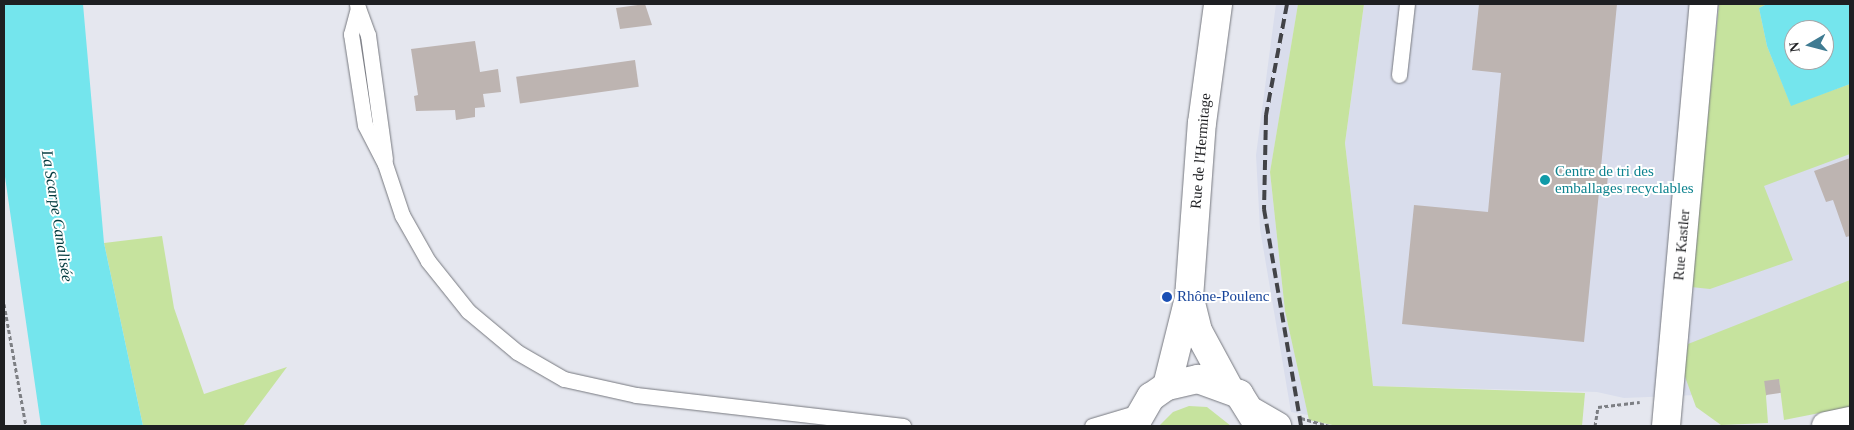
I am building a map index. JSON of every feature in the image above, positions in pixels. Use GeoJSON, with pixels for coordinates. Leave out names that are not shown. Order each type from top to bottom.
{"type":"FeatureCollection","features":[{"type":"Feature","properties":{"kind":"street","name":"Rue de l'Hermitage"},"geometry":{"type":"LineString","coordinates":[[1167,386],[1190,298],[1202,123],[1218,4]]}},
{"type":"Feature","properties":{"kind":"street","name":"Rue Kastler"},"geometry":{"type":"LineString","coordinates":[[1666,426],[1704,4]]}},
{"type":"Feature","properties":{"kind":"street","name":"Rue de l'Hermitage"},"geometry":{"type":"LineString","coordinates":[[1190,298],[1198,331],[1229,388]]}},
{"type":"Feature","properties":{"kind":"street"},"geometry":{"type":"LineString","coordinates":[[1136,419],[1167,386],[1198,379],[1229,388],[1256,419],[1277,426]]}},
{"type":"Feature","properties":{"kind":"street"},"geometry":{"type":"LineString","coordinates":[[1826,426],[1850,421]]}},
{"type":"Feature","properties":{"kind":"lane"},"geometry":{"type":"LineString","coordinates":[[1399,75],[1407,4]]}},
{"type":"Feature","properties":{"kind":"lane"},"geometry":{"type":"LineString","coordinates":[[358,6],[368,35],[386,164],[415,238],[468,311],[517,352],[564,379],[699,405],[903,426]]}},
{"type":"Feature","properties":{"kind":"lane"},"geometry":{"type":"LineString","coordinates":[[1092,426],[1136,419]]}},
{"type":"Feature","properties":{"kind":"path"},"geometry":{"type":"LineString","coordinates":[[4,304],[26,426]]}},
{"type":"Feature","properties":{"kind":"path"},"geometry":{"type":"LineString","coordinates":[[1595,426],[1598,407],[1638,404],[1647,397]]}},
{"type":"Feature","properties":{"kind":"shaded area"},"geometry":{"type":"Polygon","coordinates":[[[1276,4],[1298,4],[1270,172],[1285,311],[1308,415],[1291,412],[1260,229],[1256,155],[1276,4]]]}},
{"type":"Feature","properties":{"kind":"shaded area"},"geometry":{"type":"Polygon","coordinates":[[[1364,4],[1850,4],[1850,359],[1721,394],[1624,398],[1597,392],[1373,386],[1345,143],[1364,4]]]}},
{"type":"Feature","properties":{"kind":"green space"},"geometry":{"type":"Polygon","coordinates":[[[1298,4],[1364,4],[1345,143],[1373,386],[1585,393],[1582,426],[1337,426],[1309,420],[1285,311],[1270,172],[1298,4]]]}},
{"type":"Feature","properties":{"kind":"green space"},"geometry":{"type":"Polygon","coordinates":[[[1719,4],[1767,4],[1759,8],[1767,46],[1791,105],[1850,84],[1850,154],[1764,186],[1793,260],[1710,289],[1691,287],[1719,4]]]}},
{"type":"Feature","properties":{"kind":"green space"},"geometry":{"type":"Polygon","coordinates":[[[162,236],[174,308],[204,394],[287,367],[243,426],[143,426],[104,243],[162,236]]]}},
{"type":"Feature","properties":{"kind":"green space"},"geometry":{"type":"Polygon","coordinates":[[[1850,280],[1850,407],[1784,420],[1779,380],[1766,396],[1768,423],[1721,425],[1696,407],[1684,374],[1688,344],[1850,280]]]}},
{"type":"Feature","properties":{"kind":"green space"},"geometry":{"type":"Polygon","coordinates":[[[1189,406],[1207,407],[1231,426],[1159,426],[1173,412],[1189,406]]]}},
{"type":"Feature","properties":{"kind":"water","name":"La Scarpe Canalisée"},"geometry":{"type":"Polygon","coordinates":[[[4,4],[83,4],[104,243],[143,426],[41,426],[4,170],[4,4]]]}},
{"type":"Feature","properties":{"kind":"water"},"geometry":{"type":"Polygon","coordinates":[[[1767,4],[1850,4],[1850,84],[1791,106],[1767,46],[1759,8],[1767,4]]]}},
{"type":"Feature","properties":{"kind":"building"},"geometry":{"type":"Polygon","coordinates":[[[645,4],[652,25],[620,29],[616,8],[645,4]]]}},
{"type":"Feature","properties":{"kind":"building","name":"Centre de tri des emballages recyclables"},"geometry":{"type":"Polygon","coordinates":[[[1479,4],[1617,4],[1601,167],[1609,168],[1606,193],[1599,192],[1584,342],[1402,324],[1414,205],[1488,212],[1501,73],[1472,70],[1479,4]]]}},
{"type":"Feature","properties":{"kind":"building"},"geometry":{"type":"Polygon","coordinates":[[[475,41],[480,72],[498,69],[501,92],[483,94],[485,107],[475,108],[475,117],[456,120],[455,110],[416,111],[414,96],[418,95],[411,49],[475,41]]]}},
{"type":"Feature","properties":{"kind":"building"},"geometry":{"type":"Polygon","coordinates":[[[635,60],[639,87],[520,103],[516,77],[635,60]]]}},
{"type":"Feature","properties":{"kind":"building"},"geometry":{"type":"Polygon","coordinates":[[[1850,158],[1850,236],[1846,237],[1833,200],[1826,202],[1814,171],[1850,158]]]}},
{"type":"Feature","properties":{"kind":"building"},"geometry":{"type":"Polygon","coordinates":[[[1779,379],[1781,393],[1766,395],[1764,381],[1779,379]]]}},
{"type":"Feature","properties":{"kind":"railway"},"geometry":{"type":"LineString","coordinates":[[1287,4],[1266,115],[1264,209],[1301,426]]}},
{"type":"Feature","properties":{"kind":"place","name":"Centre de tri des emballages recyclables"},"geometry":{"type":"Point","coordinates":[1545,180]}},
{"type":"Feature","properties":{"kind":"place","name":"Rhône-Poulenc"},"geometry":{"type":"Point","coordinates":[1167,297]}}]}
